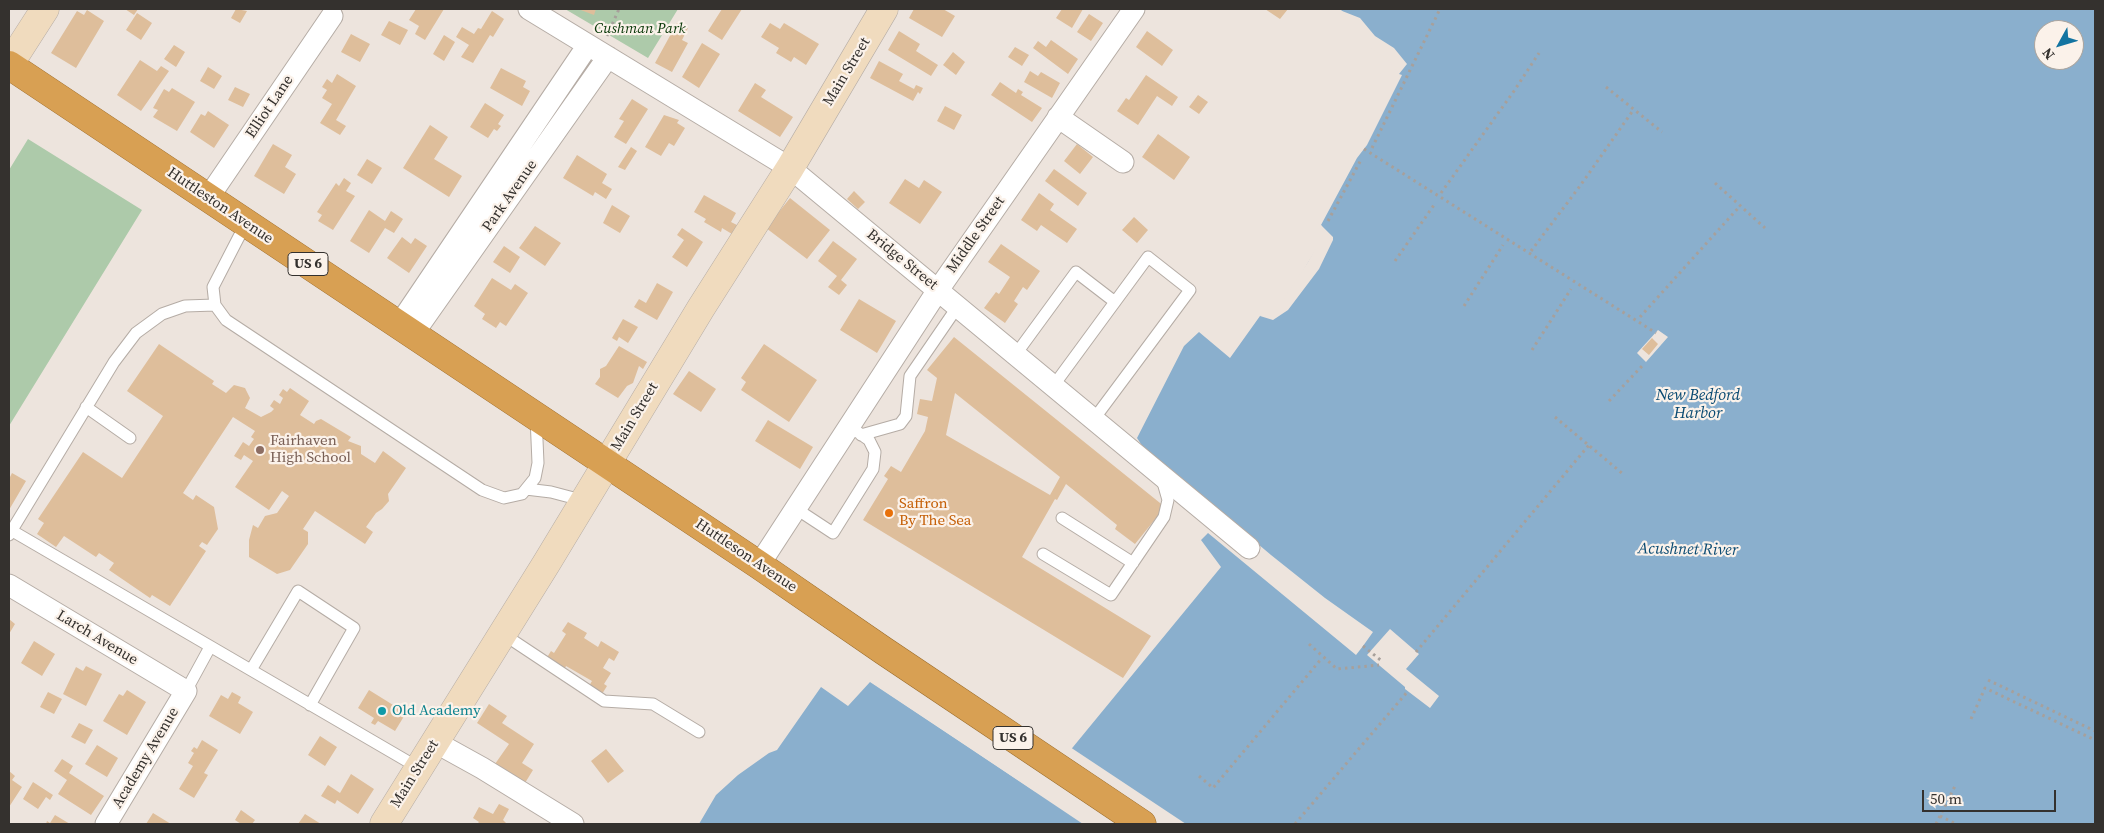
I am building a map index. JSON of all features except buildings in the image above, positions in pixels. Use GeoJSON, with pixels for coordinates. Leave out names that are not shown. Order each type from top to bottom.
{"type":"FeatureCollection","features":[{"type":"Feature","properties":{"kind":"highway","name":"Huttleston Avenue"},"geometry":{"type":"LineString","coordinates":[[9,65],[607,463]]}},
{"type":"Feature","properties":{"kind":"highway","name":"Huttleson Avenue"},"geometry":{"type":"LineString","coordinates":[[607,463],[1142,824]]}},
{"type":"Feature","properties":{"kind":"main road"},"geometry":{"type":"LineString","coordinates":[[9,65],[45,9]]}},
{"type":"Feature","properties":{"kind":"main road","name":"Main Street"},"geometry":{"type":"LineString","coordinates":[[384,824],[790,168],[884,9]]}},
{"type":"Feature","properties":{"kind":"street","name":"Bridge Street"},"geometry":{"type":"LineString","coordinates":[[529,9],[790,168],[1249,548]]}},
{"type":"Feature","properties":{"kind":"street","name":"Middle Street"},"geometry":{"type":"LineString","coordinates":[[758,564],[795,508],[855,430],[938,290],[1058,117],[1128,11]]}},
{"type":"Feature","properties":{"kind":"street","name":"Elliot Lane"},"geometry":{"type":"LineString","coordinates":[[208,198],[332,16]]}},
{"type":"Feature","properties":{"kind":"street","name":"Park Avenue"},"geometry":{"type":"LineString","coordinates":[[406,330],[598,52]]}},
{"type":"Feature","properties":{"kind":"street"},"geometry":{"type":"LineString","coordinates":[[1058,117],[1123,162]]}},
{"type":"Feature","properties":{"kind":"street","name":"Larch Avenue"},"geometry":{"type":"LineString","coordinates":[[9,585],[186,692]]}},
{"type":"Feature","properties":{"kind":"street","name":"Academy Avenue"},"geometry":{"type":"LineString","coordinates":[[106,824],[186,692]]}},
{"type":"Feature","properties":{"kind":"street"},"geometry":{"type":"LineString","coordinates":[[435,742],[574,824]]}},
{"type":"Feature","properties":{"kind":"lane"},"geometry":{"type":"LineString","coordinates":[[246,223],[213,287],[215,305],[226,320],[482,490],[504,498],[522,494],[535,478],[538,463],[536,416]]}},
{"type":"Feature","properties":{"kind":"lane"},"geometry":{"type":"LineString","coordinates":[[1054,385],[1148,256],[1190,290],[1094,419]]}},
{"type":"Feature","properties":{"kind":"lane"},"geometry":{"type":"LineString","coordinates":[[1016,354],[1076,272],[1115,302]]}},
{"type":"Feature","properties":{"kind":"lane"},"geometry":{"type":"LineString","coordinates":[[215,305],[185,306],[162,314],[136,333],[114,362],[10,532],[419,768]]}},
{"type":"Feature","properties":{"kind":"lane"},"geometry":{"type":"LineString","coordinates":[[855,430],[900,424],[906,416],[910,376],[958,306]]}},
{"type":"Feature","properties":{"kind":"lane"},"geometry":{"type":"LineString","coordinates":[[86,407],[130,438]]}},
{"type":"Feature","properties":{"kind":"lane"},"geometry":{"type":"LineString","coordinates":[[795,508],[832,533],[873,469],[875,452],[869,440],[855,430]]}},
{"type":"Feature","properties":{"kind":"lane"},"geometry":{"type":"LineString","coordinates":[[1043,554],[1111,595],[1164,517],[1168,500],[1161,474]]}},
{"type":"Feature","properties":{"kind":"lane"},"geometry":{"type":"LineString","coordinates":[[526,489],[551,492],[585,501]]}},
{"type":"Feature","properties":{"kind":"lane"},"geometry":{"type":"LineString","coordinates":[[1062,518],[1132,563]]}},
{"type":"Feature","properties":{"kind":"lane"},"geometry":{"type":"LineString","coordinates":[[251,670],[298,591],[354,628],[310,705]]}},
{"type":"Feature","properties":{"kind":"lane"},"geometry":{"type":"LineString","coordinates":[[502,634],[604,701],[653,704],[699,732]]}},
{"type":"Feature","properties":{"kind":"lane"},"geometry":{"type":"LineString","coordinates":[[186,692],[210,647]]}},
{"type":"Feature","properties":{"kind":"path"},"geometry":{"type":"LineString","coordinates":[[598,52],[619,9]]}},
{"type":"Feature","properties":{"kind":"path"},"geometry":{"type":"LineString","coordinates":[[1372,148],[1440,9]]}},
{"type":"Feature","properties":{"kind":"path"},"geometry":{"type":"LineString","coordinates":[[1430,210],[1539,53]]}},
{"type":"Feature","properties":{"kind":"path"},"geometry":{"type":"LineString","coordinates":[[1606,87],[1662,132]]}},
{"type":"Feature","properties":{"kind":"path"},"geometry":{"type":"LineString","coordinates":[[1531,252],[1634,110]]}},
{"type":"Feature","properties":{"kind":"path"},"geometry":{"type":"LineString","coordinates":[[1328,221],[1366,150],[1376,139]]}},
{"type":"Feature","properties":{"kind":"path"},"geometry":{"type":"LineString","coordinates":[[1366,150],[1440,194],[1576,282],[1639,319],[1656,333]]}},
{"type":"Feature","properties":{"kind":"path"},"geometry":{"type":"LineString","coordinates":[[1358,166],[1362,158]]}},
{"type":"Feature","properties":{"kind":"path"},"geometry":{"type":"LineString","coordinates":[[1715,183],[1765,228]]}},
{"type":"Feature","properties":{"kind":"path"},"geometry":{"type":"LineString","coordinates":[[1395,261],[1434,204]]}},
{"type":"Feature","properties":{"kind":"path"},"geometry":{"type":"LineString","coordinates":[[1639,319],[1740,206]]}},
{"type":"Feature","properties":{"kind":"path"},"geometry":{"type":"LineString","coordinates":[[1499,251],[1506,238]]}},
{"type":"Feature","properties":{"kind":"path"},"geometry":{"type":"LineString","coordinates":[[1464,306],[1503,245]]}},
{"type":"Feature","properties":{"kind":"path"},"geometry":{"type":"LineString","coordinates":[[1532,350],[1576,282]]}},
{"type":"Feature","properties":{"kind":"path"},"geometry":{"type":"LineString","coordinates":[[1566,296],[1571,289]]}},
{"type":"Feature","properties":{"kind":"path"},"geometry":{"type":"LineString","coordinates":[[1637,371],[1644,360]]}},
{"type":"Feature","properties":{"kind":"path"},"geometry":{"type":"LineString","coordinates":[[1609,401],[1642,365]]}},
{"type":"Feature","properties":{"kind":"path"},"geometry":{"type":"LineString","coordinates":[[1555,417],[1623,474]]}},
{"type":"Feature","properties":{"kind":"path"},"geometry":{"type":"LineString","coordinates":[[1416,652],[1588,445]]}},
{"type":"Feature","properties":{"kind":"path"},"geometry":{"type":"LineString","coordinates":[[1309,644],[1337,670],[1379,665]]}},
{"type":"Feature","properties":{"kind":"path"},"geometry":{"type":"LineString","coordinates":[[1363,646],[1383,662]]}},
{"type":"Feature","properties":{"kind":"path"},"geometry":{"type":"LineString","coordinates":[[1199,776],[1213,788],[1322,658]]}},
{"type":"Feature","properties":{"kind":"path"},"geometry":{"type":"LineString","coordinates":[[1988,680],[2095,731]]}},
{"type":"Feature","properties":{"kind":"path"},"geometry":{"type":"LineString","coordinates":[[1971,719],[1985,688],[2095,740]]}},
{"type":"Feature","properties":{"kind":"path"},"geometry":{"type":"LineString","coordinates":[[1294,824],[1408,692]]}},
{"type":"Feature","properties":{"kind":"path"},"geometry":{"type":"LineString","coordinates":[[1936,824],[1955,786]]}},
{"type":"Feature","properties":{"kind":"path"},"geometry":{"type":"LineString","coordinates":[[1940,816],[1956,824]]}},
{"type":"Feature","properties":{"kind":"green space","name":"Cushman Park"},"geometry":{"type":"Polygon","coordinates":[[[565,9],[678,9],[648,58],[565,9]]]}},
{"type":"Feature","properties":{"kind":"green space"},"geometry":{"type":"Polygon","coordinates":[[[28,139],[142,210],[9,426],[9,170],[28,139]]]}},
{"type":"Feature","properties":{"kind":"water","name":"New Bedford Harbor"},"geometry":{"type":"Polygon","coordinates":[[[1340,9],[2095,9],[2095,824],[699,824],[716,795],[738,775],[769,753],[777,750],[821,687],[848,706],[870,682],[1036,792],[1221,567],[1201,540],[1208,533],[1356,655],[1373,632],[1325,598],[1271,555],[1143,447],[1137,438],[1184,346],[1199,332],[1230,358],[1260,316],[1273,313],[1284,302],[1326,233],[1321,225],[1357,158],[1367,145],[1402,75],[1399,74],[1399,69],[1340,9]]]}},
{"type":"Feature","properties":{"kind":"pier"},"geometry":{"type":"Polygon","coordinates":[[[1337,9],[1360,18],[1375,36],[1394,48],[1407,64],[1399,74],[1388,60],[1370,48],[1337,15],[1337,9]]]}},
{"type":"Feature","properties":{"kind":"pier"},"geometry":{"type":"Polygon","coordinates":[[[1321,225],[1333,237],[1333,240],[1319,269],[1288,310],[1273,320],[1260,316],[1272,311],[1283,300],[1322,237],[1321,225]]]}},
{"type":"Feature","properties":{"kind":"pier"},"geometry":{"type":"Polygon","coordinates":[[[1658,330],[1668,337],[1646,362],[1637,353],[1658,330]]]}},
{"type":"Feature","properties":{"kind":"pier"},"geometry":{"type":"Polygon","coordinates":[[[1390,629],[1419,654],[1406,669],[1439,696],[1430,708],[1405,689],[1367,655],[1390,629]]]}},
{"type":"Feature","properties":{"kind":"pier"},"geometry":{"type":"Polygon","coordinates":[[[868,680],[871,680],[1035,789],[1070,747],[1186,824],[1083,824],[868,680]]]}},
{"type":"Feature","properties":{"kind":"place","name":"Fairhaven High School"},"geometry":{"type":"Point","coordinates":[260,450]}},
{"type":"Feature","properties":{"kind":"place","name":"Saffron By The Sea"},"geometry":{"type":"Point","coordinates":[889,513]}},
{"type":"Feature","properties":{"kind":"place","name":"Old Academy"},"geometry":{"type":"Point","coordinates":[382,711]}},
{"type":"Feature","properties":{"kind":"water label","name":"Acushnet River"},"geometry":{"type":"Point","coordinates":[1688,550]}}]}
